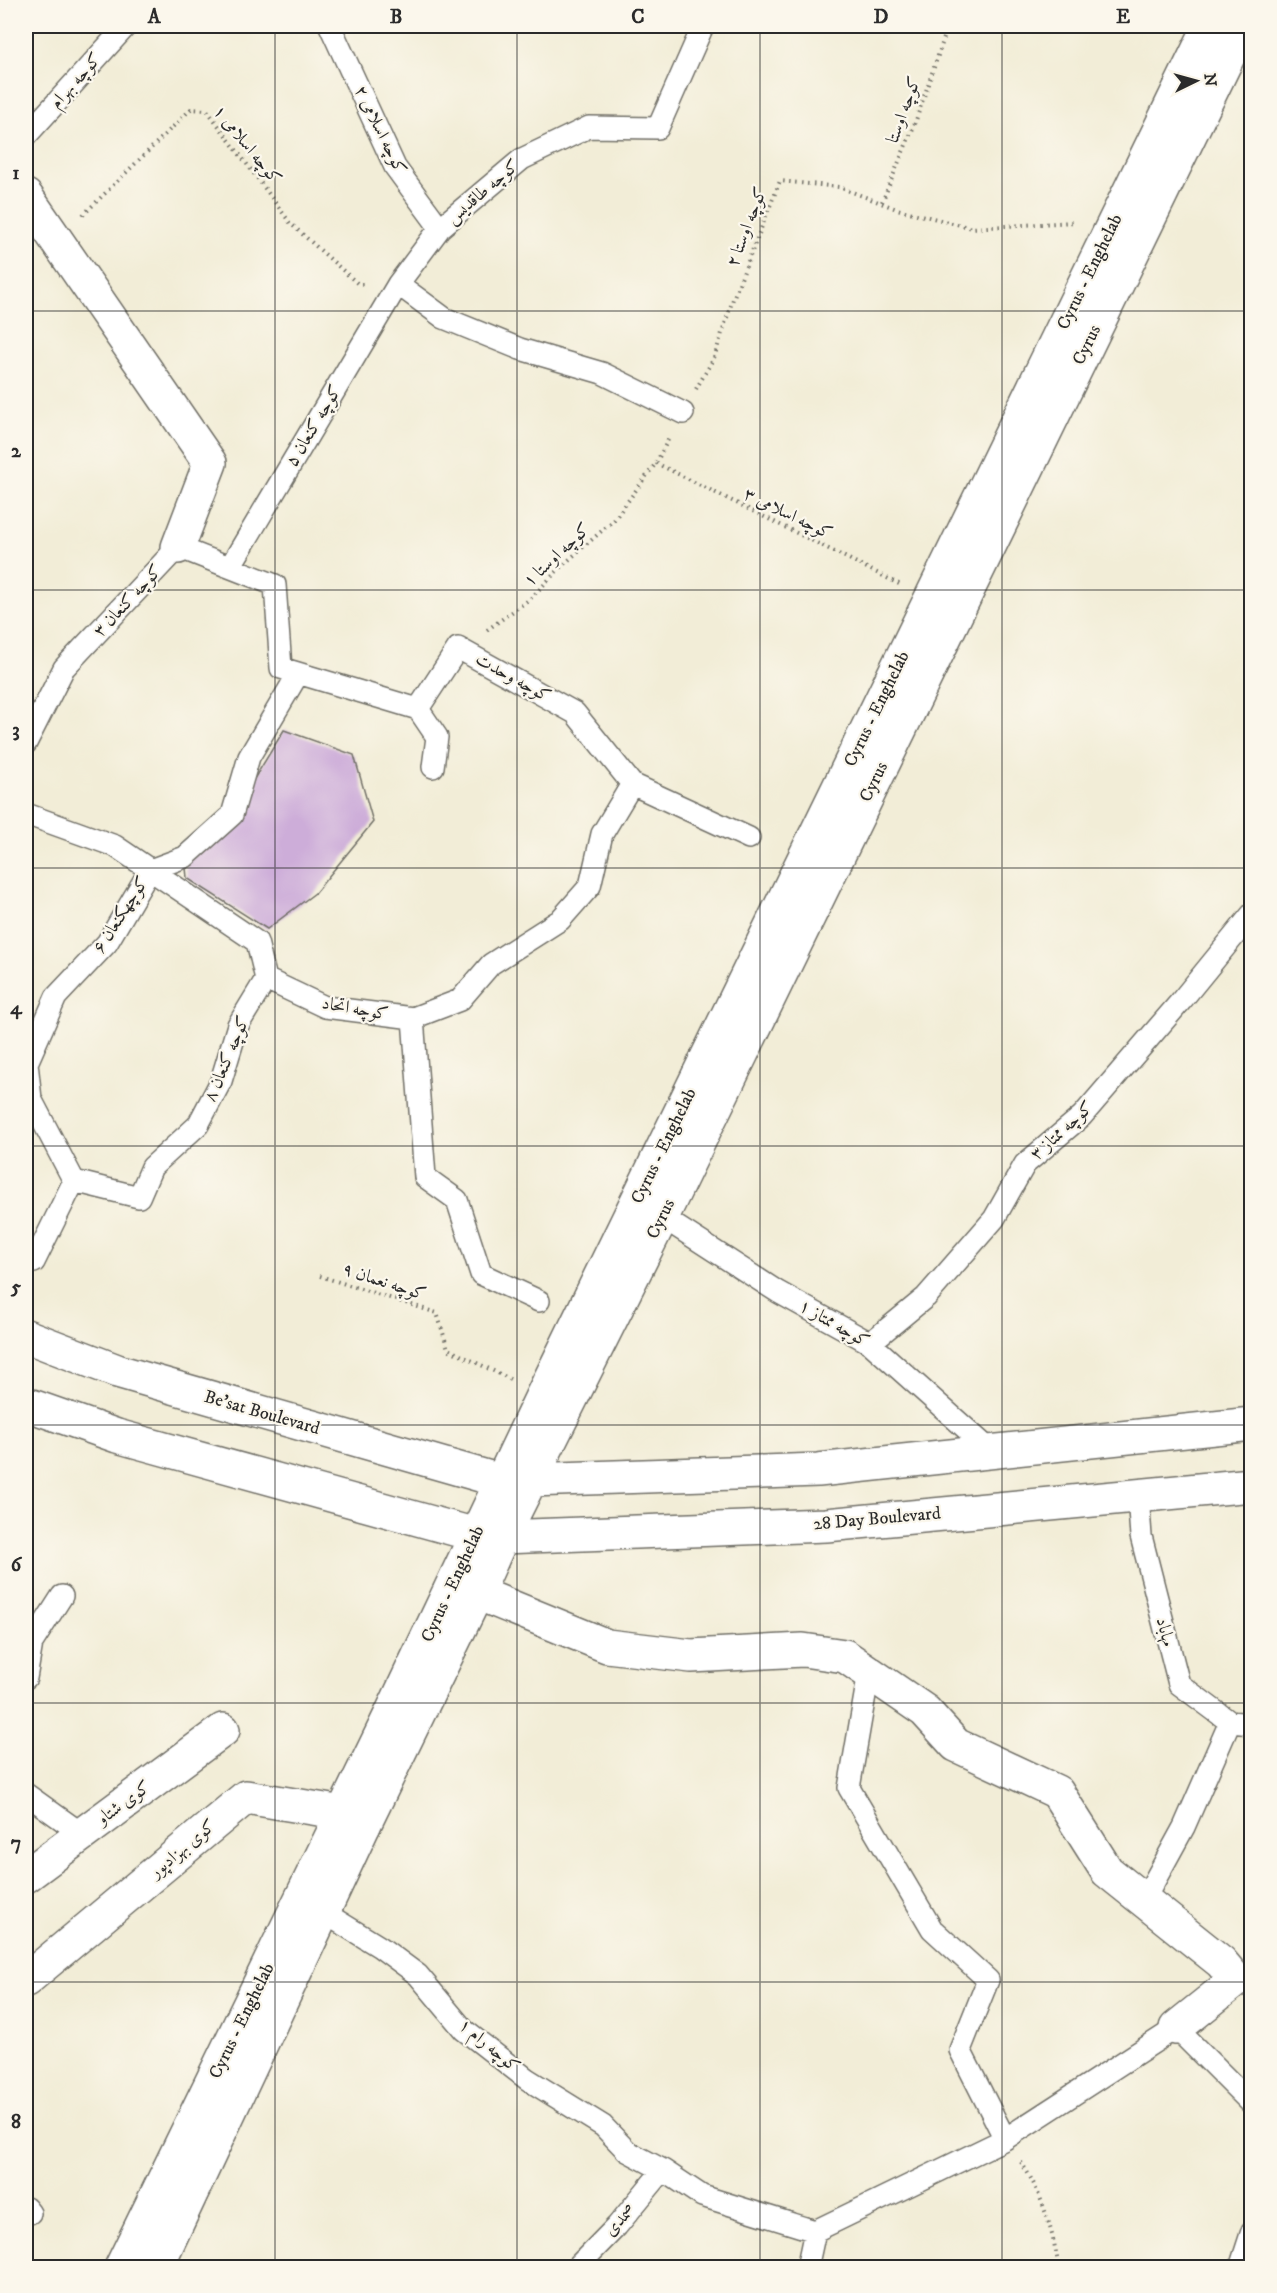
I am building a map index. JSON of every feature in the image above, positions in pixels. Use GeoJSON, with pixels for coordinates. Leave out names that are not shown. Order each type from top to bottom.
{"type":"FeatureCollection","features":[{"type":"Feature","properties":{"kind":"main road","name":"Cyrus - Enghelab"},"geometry":{"type":"LineString","coordinates":[[156,2268],[323,1912],[353,1819],[1210,26]]}},
{"type":"Feature","properties":{"kind":"main road","name":"Cyrus"},"geometry":{"type":"LineString","coordinates":[[515,1480],[662,1217],[1243,26]]}},
{"type":"Feature","properties":{"kind":"main road"},"geometry":{"type":"LineString","coordinates":[[26,196],[210,463],[178,547]]}},
{"type":"Feature","properties":{"kind":"main road","name":"Be'sat Boulevard"},"geometry":{"type":"LineString","coordinates":[[26,1336],[117,1371],[515,1480]]}},
{"type":"Feature","properties":{"kind":"main road"},"geometry":{"type":"LineString","coordinates":[[26,1404],[117,1436],[489,1536]]}},
{"type":"Feature","properties":{"kind":"main road"},"geometry":{"type":"LineString","coordinates":[[515,1480],[819,1470],[1251,1424]]}},
{"type":"Feature","properties":{"kind":"main road","name":"28 Day Boulevard"},"geometry":{"type":"LineString","coordinates":[[489,1536],[826,1525],[1251,1485]]}},
{"type":"Feature","properties":{"kind":"main road","name":"Cyrus - Enghelab"},"geometry":{"type":"LineString","coordinates":[[121,2268],[353,1819],[477,1593],[489,1536]]}},
{"type":"Feature","properties":{"kind":"main road"},"geometry":{"type":"LineString","coordinates":[[477,1593],[607,1646],[691,1656],[803,1650],[845,1656],[925,1711],[956,1745],[1057,1792],[1107,1871],[1221,1962],[1236,1980],[1176,2028]]}},
{"type":"Feature","properties":{"kind":"main road","name":"کوی شتاو"},"geometry":{"type":"LineString","coordinates":[[26,1876],[223,1730]]}},
{"type":"Feature","properties":{"kind":"main road","name":"کوی بهزادپور"},"geometry":{"type":"LineString","coordinates":[[26,1980],[246,1797],[353,1819]]}},
{"type":"Feature","properties":{"kind":"lane","name":"کوچه بهرام"},"geometry":{"type":"LineString","coordinates":[[26,136],[126,26]]}},
{"type":"Feature","properties":{"kind":"lane","name":"کوچه طاقدیس"},"geometry":{"type":"LineString","coordinates":[[398,284],[440,228],[522,159],[589,128],[658,128],[703,26]]}},
{"type":"Feature","properties":{"kind":"lane","name":"کوچه اسلامی ۲"},"geometry":{"type":"LineString","coordinates":[[338,29],[395,167],[440,228]]}},
{"type":"Feature","properties":{"kind":"lane"},"geometry":{"type":"LineString","coordinates":[[398,284],[444,318],[520,349],[602,373],[683,413]]}},
{"type":"Feature","properties":{"kind":"lane","name":"کوچه کنعان ۵"},"geometry":{"type":"LineString","coordinates":[[230,567],[398,284]]}},
{"type":"Feature","properties":{"kind":"lane"},"geometry":{"type":"LineString","coordinates":[[178,547],[275,585],[281,669],[418,709],[437,737],[433,767]]}},
{"type":"Feature","properties":{"kind":"lane","name":"کوچه کنعان ۳"},"geometry":{"type":"LineString","coordinates":[[26,743],[64,668],[178,547]]}},
{"type":"Feature","properties":{"kind":"lane","name":"کوچه وحدت"},"geometry":{"type":"LineString","coordinates":[[418,709],[458,648],[575,713],[632,784],[749,838]]}},
{"type":"Feature","properties":{"kind":"lane"},"geometry":{"type":"LineString","coordinates":[[150,870],[185,857],[232,815],[249,757],[297,674]]}},
{"type":"Feature","properties":{"kind":"lane"},"geometry":{"type":"LineString","coordinates":[[412,1018],[460,1000],[491,964],[560,920],[590,886],[602,834],[632,784]]}},
{"type":"Feature","properties":{"kind":"lane"},"geometry":{"type":"LineString","coordinates":[[26,814],[115,846],[257,942],[266,979]]}},
{"type":"Feature","properties":{"kind":"lane","name":"کوچهکنعان ۶"},"geometry":{"type":"LineString","coordinates":[[74,1181],[31,1099],[27,1063],[56,998],[107,944],[150,870]]}},
{"type":"Feature","properties":{"kind":"lane","name":"کوچه ممتاز ۳"},"geometry":{"type":"LineString","coordinates":[[870,1343],[926,1297],[994,1219],[1025,1164],[1082,1116],[1174,1010],[1251,914]]}},
{"type":"Feature","properties":{"kind":"lane","name":"کوچه اتحاد"},"geometry":{"type":"LineString","coordinates":[[266,979],[325,1007],[412,1018],[425,1178],[457,1200],[481,1274],[539,1301]]}},
{"type":"Feature","properties":{"kind":"lane","name":"کوچه کنعان ۸"},"geometry":{"type":"LineString","coordinates":[[74,1181],[139,1197],[152,1167],[198,1125],[221,1081],[238,1024],[266,979]]}},
{"type":"Feature","properties":{"kind":"lane"},"geometry":{"type":"LineString","coordinates":[[34,1262],[74,1181]]}},
{"type":"Feature","properties":{"kind":"lane","name":"کوچه ممتاز ۱"},"geometry":{"type":"LineString","coordinates":[[662,1217],[778,1292],[870,1343],[991,1451]]}},
{"type":"Feature","properties":{"kind":"lane","name":"مهاباد"},"geometry":{"type":"LineString","coordinates":[[1138,1496],[1141,1536],[1179,1684],[1230,1722]]}},
{"type":"Feature","properties":{"kind":"lane"},"geometry":{"type":"LineString","coordinates":[[26,1678],[32,1643],[63,1596]]}},
{"type":"Feature","properties":{"kind":"lane"},"geometry":{"type":"LineString","coordinates":[[868,1672],[849,1788],[932,1929],[988,1980],[960,2050],[1005,2139]]}},
{"type":"Feature","properties":{"kind":"lane"},"geometry":{"type":"LineString","coordinates":[[1144,1900],[1184,1827],[1230,1722],[1251,1724]]}},
{"type":"Feature","properties":{"kind":"lane"},"geometry":{"type":"LineString","coordinates":[[26,1794],[82,1834]]}},
{"type":"Feature","properties":{"kind":"lane","name":"کوچه رام ۱"},"geometry":{"type":"LineString","coordinates":[[323,1912],[380,1947],[418,1975],[464,2030],[527,2079],[603,2126],[627,2151],[663,2170],[702,2196],[815,2231]]}},
{"type":"Feature","properties":{"kind":"lane"},"geometry":{"type":"LineString","coordinates":[[807,2268],[815,2231],[1005,2139],[1176,2028],[1251,2104]]}},
{"type":"Feature","properties":{"kind":"lane","name":"صمدی"},"geometry":{"type":"LineString","coordinates":[[576,2268],[616,2226],[663,2170]]}},
{"type":"Feature","properties":{"kind":"lane"},"geometry":{"type":"LineString","coordinates":[[1240,2268],[1251,2231]]}},
{"type":"Feature","properties":{"kind":"path","name":"کوچه اوستا"},"geometry":{"type":"LineString","coordinates":[[882,202],[914,126],[948,26]]}},
{"type":"Feature","properties":{"kind":"path","name":"کوچه اسلامی ۱"},"geometry":{"type":"LineString","coordinates":[[57,241],[191,109],[207,110],[291,224],[357,284],[398,284]]}},
{"type":"Feature","properties":{"kind":"path","name":"کوچه اوستا ۲"},"geometry":{"type":"LineString","coordinates":[[656,463],[714,358],[733,299],[780,181],[839,187],[972,228],[1081,222]]}},
{"type":"Feature","properties":{"kind":"path","name":"کوچه اسلامی ۳"},"geometry":{"type":"LineString","coordinates":[[656,463],[908,589]]}},
{"type":"Feature","properties":{"kind":"path","name":"کوچه اوستا ۱"},"geometry":{"type":"LineString","coordinates":[[458,648],[530,599],[562,566],[614,520],[656,463]]}},
{"type":"Feature","properties":{"kind":"path","name":"کوچه نعمان ۹"},"geometry":{"type":"LineString","coordinates":[[320,1276],[436,1313],[448,1349],[514,1380]]}},
{"type":"Feature","properties":{"kind":"path"},"geometry":{"type":"LineString","coordinates":[[1005,2139],[1035,2183],[1052,2228],[1059,2268]]}},
{"type":"Feature","properties":{"kind":"building"},"geometry":{"type":"Polygon","coordinates":[[[284,730],[354,755],[373,822],[315,893],[267,929],[187,878],[185,857],[232,815],[284,730]]]}}]}
